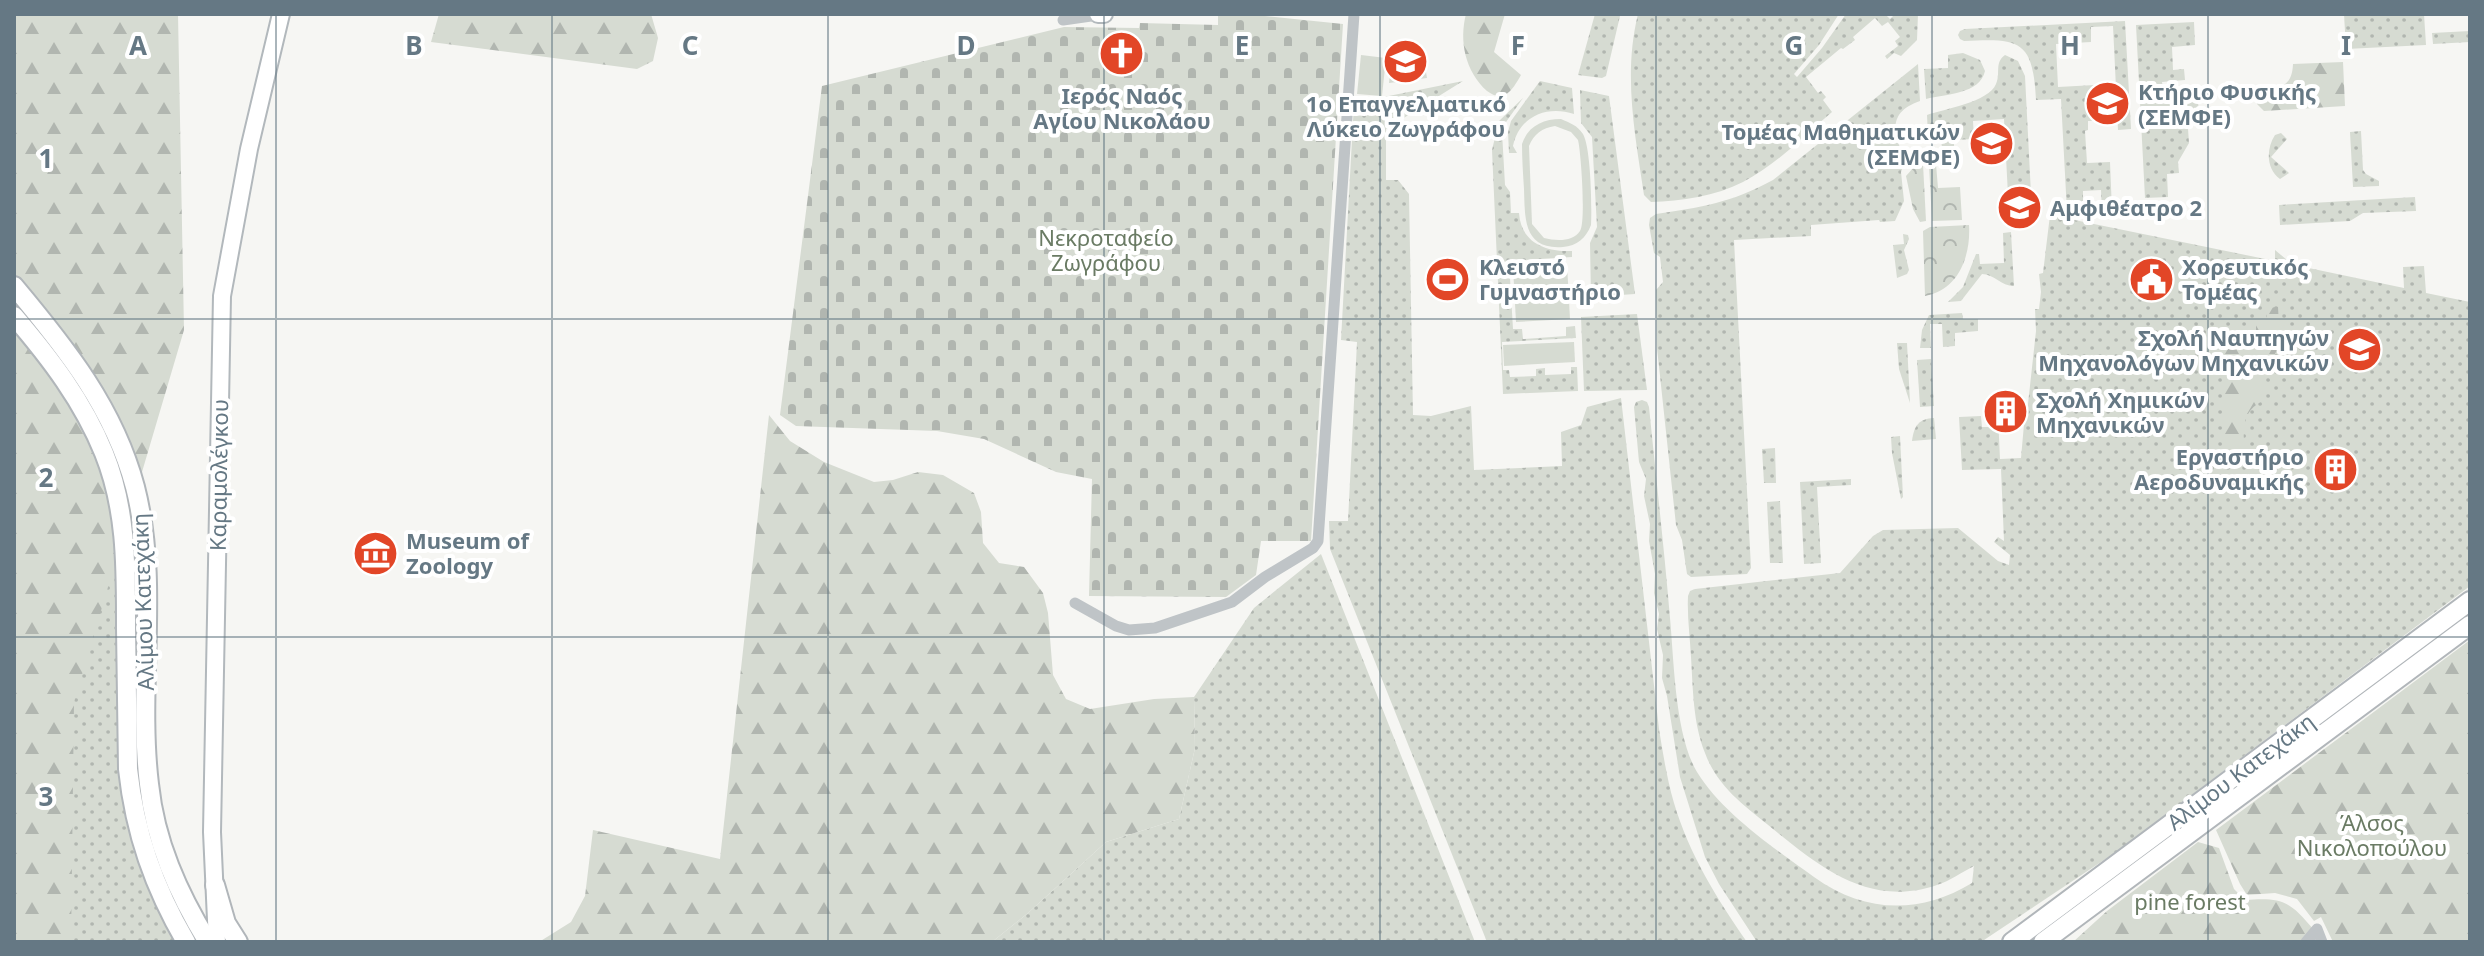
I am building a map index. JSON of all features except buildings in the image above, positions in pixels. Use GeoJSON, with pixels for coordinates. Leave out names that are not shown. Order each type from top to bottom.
{"type":"FeatureCollection","features":[{"type":"Feature","properties":{"kind":"main road","name":"Καραμολέγκου"},"geometry":{"type":"LineString","coordinates":[[217,942],[212,832],[222,296],[249,149],[281,14]]}},
{"type":"Feature","properties":{"kind":"main road"},"geometry":{"type":"LineString","coordinates":[[1098,14],[1104,14]]}},
{"type":"Feature","properties":{"kind":"main road","name":"Αλίμου Κατεχάκη"},"geometry":{"type":"LineString","coordinates":[[14,286],[81,369],[113,426],[129,468],[140,511],[145,554],[149,787],[167,861],[190,912],[208,942]]}},
{"type":"Feature","properties":{"kind":"main road","name":"Αλίμου Κατεχάκη"},"geometry":{"type":"LineString","coordinates":[[14,316],[76,397],[104,454],[117,494],[125,546],[130,791],[149,868],[164,904],[186,942]]}},
{"type":"Feature","properties":{"kind":"main road","name":"Αλίμου Κατεχάκη"},"geometry":{"type":"LineString","coordinates":[[2012,942],[2470,601]]}},
{"type":"Feature","properties":{"kind":"main road","name":"Αλίμου Κατεχάκη"},"geometry":{"type":"LineString","coordinates":[[2043,942],[2470,625]]}},
{"type":"Feature","properties":{"kind":"main road"},"geometry":{"type":"LineString","coordinates":[[215,885],[226,923],[238,942]]}},
{"type":"Feature","properties":{"kind":"street"},"geometry":{"type":"LineString","coordinates":[[1063,20],[1098,14]]}},
{"type":"Feature","properties":{"kind":"street"},"geometry":{"type":"LineString","coordinates":[[1075,603],[1116,626],[1129,630],[1155,628],[1232,602],[1265,577],[1313,548],[1318,541],[1354,14]]}},
{"type":"Feature","properties":{"kind":"street"},"geometry":{"type":"LineString","coordinates":[[2306,942],[2317,929],[2322,942]]}},
{"type":"Feature","properties":{"kind":"green space"},"geometry":{"type":"Polygon","coordinates":[[[14,14],[178,14],[184,330],[74,702],[71,942],[14,942],[14,14]]]}},
{"type":"Feature","properties":{"kind":"green space"},"geometry":{"type":"Polygon","coordinates":[[[439,14],[651,14],[658,38],[653,61],[637,69],[431,42],[439,14]]]}},
{"type":"Feature","properties":{"kind":"green space","name":"Νεκροταφείο Ζωγράφου"},"geometry":{"type":"Polygon","coordinates":[[[1246,14],[1343,24],[1311,541],[1261,541],[1256,575],[1226,597],[1089,596],[1092,479],[1056,472],[984,439],[937,431],[796,426],[780,415],[822,86],[1064,27],[1139,28],[1140,23],[1218,25],[1218,15],[1246,14]]]}},
{"type":"Feature","properties":{"kind":"green space"},"geometry":{"type":"Polygon","coordinates":[[[1466,14],[1505,14],[1494,52],[1521,75],[1505,95],[1496,96],[1487,91],[1473,74],[1464,45],[1466,14]]]}},
{"type":"Feature","properties":{"kind":"green space"},"geometry":{"type":"Polygon","coordinates":[[[1595,14],[1620,16],[1606,76],[1602,78],[1578,75],[1595,14]]]}},
{"type":"Feature","properties":{"kind":"green space"},"geometry":{"type":"Polygon","coordinates":[[[1638,14],[1839,14],[1819,45],[1794,74],[1797,77],[1846,14],[1885,14],[1890,19],[1895,14],[1918,14],[1917,40],[1901,56],[1894,53],[1887,59],[1885,56],[1898,46],[1895,41],[1900,37],[1888,22],[1882,26],[1875,18],[1853,37],[1855,40],[1806,77],[1818,93],[1821,91],[1826,97],[1823,100],[1832,112],[1789,150],[1733,187],[1698,197],[1651,202],[1644,195],[1632,104],[1631,59],[1638,14]]]}},
{"type":"Feature","properties":{"kind":"green space"},"geometry":{"type":"Polygon","coordinates":[[[2344,14],[2424,14],[2426,45],[2346,49],[2344,14]]]}},
{"type":"Feature","properties":{"kind":"green space"},"geometry":{"type":"Polygon","coordinates":[[[2125,21],[2131,129],[2118,130],[2113,26],[2091,27],[2091,42],[2056,44],[2058,87],[2095,85],[2097,121],[2088,121],[2088,130],[2085,131],[2087,163],[2110,162],[2112,211],[2102,212],[2101,190],[2083,191],[2083,211],[2067,212],[2061,99],[2036,100],[2031,65],[2020,47],[1998,41],[1964,41],[1958,35],[1965,29],[2125,21]]]}},
{"type":"Feature","properties":{"kind":"green space"},"geometry":{"type":"Polygon","coordinates":[[[2194,22],[2195,45],[2172,47],[2173,70],[2184,69],[2185,80],[2162,82],[2163,92],[2174,92],[2175,103],[2198,102],[2199,113],[2187,114],[2189,143],[2178,162],[2179,173],[2167,174],[2168,197],[2145,198],[2136,25],[2194,22]]]}},
{"type":"Feature","properties":{"kind":"green space"},"geometry":{"type":"Polygon","coordinates":[[[2470,31],[2470,42],[2433,44],[2432,33],[2470,31]]]}},
{"type":"Feature","properties":{"kind":"green space"},"geometry":{"type":"Polygon","coordinates":[[[1963,53],[1980,60],[1985,71],[1982,79],[1961,92],[1926,99],[1924,69],[1948,68],[1948,55],[1963,53]]]}},
{"type":"Feature","properties":{"kind":"green space"},"geometry":{"type":"Polygon","coordinates":[[[1423,54],[1427,78],[1389,83],[1392,57],[1423,54]]]}},
{"type":"Feature","properties":{"kind":"green space"},"geometry":{"type":"Polygon","coordinates":[[[1361,55],[1386,58],[1382,96],[1357,94],[1361,55]]]}},
{"type":"Feature","properties":{"kind":"green space"},"geometry":{"type":"Polygon","coordinates":[[[2005,55],[2018,61],[2025,76],[2031,194],[2008,195],[2004,119],[1973,121],[1974,139],[1954,140],[1954,146],[1942,147],[1941,141],[1934,141],[1928,136],[1927,115],[1985,96],[1996,84],[2000,61],[2005,55]]]}},
{"type":"Feature","properties":{"kind":"green space"},"geometry":{"type":"Polygon","coordinates":[[[2343,62],[2345,106],[2264,111],[2257,104],[2256,88],[2277,87],[2286,83],[2293,64],[2343,62]]]}},
{"type":"Feature","properties":{"kind":"green space"},"geometry":{"type":"Polygon","coordinates":[[[1918,64],[1920,101],[1909,106],[1897,118],[1896,133],[1905,160],[1901,172],[1904,201],[1895,221],[1811,225],[1811,236],[1734,240],[1751,568],[1747,574],[1691,577],[1687,574],[1682,540],[1676,525],[1657,348],[1656,290],[1663,282],[1660,257],[1654,253],[1650,218],[1656,214],[1730,199],[1773,180],[1918,64]]]}},
{"type":"Feature","properties":{"kind":"green space"},"geometry":{"type":"Polygon","coordinates":[[[1463,81],[1386,129],[1386,180],[1398,180],[1409,194],[1413,415],[1431,416],[1471,406],[1474,470],[1562,466],[1561,432],[1581,425],[1587,407],[1621,398],[1659,729],[1669,785],[1680,822],[1696,858],[1747,942],[1487,942],[1330,549],[1329,521],[1348,521],[1357,342],[1341,340],[1354,103],[1463,81]]]}},
{"type":"Feature","properties":{"kind":"green space"},"geometry":{"type":"Polygon","coordinates":[[[1540,81],[1572,88],[1574,114],[1554,111],[1535,116],[1516,136],[1513,146],[1517,153],[1509,153],[1511,121],[1540,81]]]}},
{"type":"Feature","properties":{"kind":"green space"},"geometry":{"type":"Polygon","coordinates":[[[1580,90],[1609,96],[1635,294],[1591,297],[1590,243],[1597,227],[1592,137],[1581,123],[1580,90]]]}},
{"type":"Feature","properties":{"kind":"green space"},"geometry":{"type":"Polygon","coordinates":[[[1523,98],[1502,132],[1505,185],[1510,192],[1511,213],[1519,213],[1524,232],[1536,244],[1553,250],[1572,251],[1572,257],[1509,261],[1513,329],[1522,329],[1523,339],[1566,336],[1566,327],[1575,326],[1576,338],[1502,342],[1503,370],[1509,370],[1510,377],[1536,376],[1536,369],[1545,368],[1545,375],[1571,374],[1571,367],[1577,367],[1578,391],[1503,394],[1492,150],[1499,121],[1523,98]]]}},
{"type":"Feature","properties":{"kind":"green space"},"geometry":{"type":"Polygon","coordinates":[[[1554,119],[1570,123],[1583,134],[1590,178],[1591,225],[1580,240],[1563,247],[1550,247],[1533,238],[1525,211],[1522,144],[1532,128],[1554,119]],[[1555,126],[1546,128],[1536,135],[1529,146],[1532,224],[1544,238],[1569,239],[1577,235],[1582,225],[1579,147],[1578,140],[1571,132],[1555,126]]]}},
{"type":"Feature","properties":{"kind":"green space"},"geometry":{"type":"Polygon","coordinates":[[[2361,131],[2363,170],[2379,181],[2379,186],[2353,187],[2350,132],[2361,131]]]}},
{"type":"Feature","properties":{"kind":"green space"},"geometry":{"type":"Polygon","coordinates":[[[2281,133],[2287,139],[2271,157],[2289,173],[2280,179],[2272,170],[2269,152],[2275,135],[2281,133]]]}},
{"type":"Feature","properties":{"kind":"green space"},"geometry":{"type":"Polygon","coordinates":[[[1923,164],[1926,221],[1920,222],[1913,209],[1906,176],[1914,167],[1923,164]]]}},
{"type":"Feature","properties":{"kind":"green space"},"geometry":{"type":"Polygon","coordinates":[[[1936,164],[1938,188],[1960,187],[1962,220],[1932,221],[1929,165],[1936,164]]]}},
{"type":"Feature","properties":{"kind":"green space"},"geometry":{"type":"Polygon","coordinates":[[[2415,197],[2416,211],[2363,213],[2350,221],[2280,225],[2279,205],[2415,197]]]}},
{"type":"Feature","properties":{"kind":"green space"},"geometry":{"type":"Polygon","coordinates":[[[2050,215],[2275,261],[2275,250],[2287,260],[2285,263],[2404,288],[2403,267],[2424,266],[2426,293],[2470,302],[2470,586],[2113,854],[1981,942],[1757,942],[1705,857],[1680,777],[1662,678],[1663,655],[1657,629],[1659,614],[1654,593],[1650,524],[1644,496],[1646,479],[1639,462],[1636,402],[1642,400],[1649,407],[1677,697],[1684,738],[1697,772],[1720,802],[1750,829],[1833,889],[1852,898],[1892,906],[1932,901],[1952,893],[1972,883],[1974,866],[1942,883],[1913,891],[1868,888],[1828,870],[1733,796],[1711,765],[1698,730],[1688,596],[1695,589],[1840,573],[1873,536],[1883,530],[1958,528],[1998,561],[2009,565],[2010,555],[1994,542],[1998,537],[2004,541],[2001,469],[1962,470],[1959,417],[1981,416],[1982,427],[1994,427],[1994,415],[1998,415],[2000,459],[2021,458],[2036,331],[2035,309],[2039,309],[2041,292],[2039,274],[2043,273],[2050,215]]]}},
{"type":"Feature","properties":{"kind":"green space"},"geometry":{"type":"Polygon","coordinates":[[[1969,225],[1968,248],[1960,270],[1946,287],[1925,296],[1923,231],[1930,227],[1969,225]]]}},
{"type":"Feature","properties":{"kind":"green space"},"geometry":{"type":"Polygon","coordinates":[[[2011,232],[2014,286],[1982,274],[1961,301],[1948,302],[1963,287],[1976,254],[1979,254],[1980,264],[2004,263],[2003,233],[2011,232]]]}},
{"type":"Feature","properties":{"kind":"green space"},"geometry":{"type":"Polygon","coordinates":[[[1903,234],[1908,235],[1909,239],[1904,250],[1909,270],[1897,278],[1893,245],[1904,244],[1903,234]]]}},
{"type":"Feature","properties":{"kind":"green space"},"geometry":{"type":"Polygon","coordinates":[[[1567,264],[1570,319],[1516,322],[1513,267],[1567,264]]]}},
{"type":"Feature","properties":{"kind":"green space"},"geometry":{"type":"Polygon","coordinates":[[[2278,307],[2280,345],[2265,371],[2266,399],[2257,404],[2247,417],[2245,459],[2236,466],[2226,458],[2220,344],[2244,343],[2244,332],[2256,331],[2256,320],[2267,319],[2266,308],[2278,307]]]}},
{"type":"Feature","properties":{"kind":"green space"},"geometry":{"type":"Polygon","coordinates":[[[1962,313],[1963,319],[1978,319],[1978,331],[1955,333],[1955,346],[1943,347],[1942,324],[1930,324],[1931,348],[1920,348],[1922,330],[1929,315],[1962,313]]]}},
{"type":"Feature","properties":{"kind":"green space"},"geometry":{"type":"Polygon","coordinates":[[[1637,314],[1647,390],[1584,391],[1581,317],[1637,314]]]}},
{"type":"Feature","properties":{"kind":"green space"},"geometry":{"type":"Polygon","coordinates":[[[29,338],[118,560],[119,758],[142,858],[184,942],[14,942],[29,338]]]}},
{"type":"Feature","properties":{"kind":"green space"},"geometry":{"type":"Polygon","coordinates":[[[1574,342],[1575,362],[1504,366],[1503,345],[1574,342]]]}},
{"type":"Feature","properties":{"kind":"green space"},"geometry":{"type":"Polygon","coordinates":[[[1897,343],[1907,343],[1910,403],[1899,369],[1897,343]]]}},
{"type":"Feature","properties":{"kind":"green space"},"geometry":{"type":"Polygon","coordinates":[[[1931,359],[1934,406],[1920,407],[1917,360],[1931,359]]]}},
{"type":"Feature","properties":{"kind":"green space"},"geometry":{"type":"Polygon","coordinates":[[[769,415],[790,441],[824,462],[874,482],[918,472],[943,475],[974,493],[981,512],[983,543],[999,563],[1024,567],[1043,593],[1048,613],[1053,675],[1066,699],[1090,709],[1154,699],[1194,697],[1195,748],[1179,819],[1106,842],[992,942],[539,942],[571,922],[585,896],[593,830],[720,859],[769,415]]]}},
{"type":"Feature","properties":{"kind":"green space"},"geometry":{"type":"Polygon","coordinates":[[[1934,418],[1936,439],[1912,441],[1918,424],[1934,418]]]}},
{"type":"Feature","properties":{"kind":"green space"},"geometry":{"type":"Polygon","coordinates":[[[1900,436],[1903,497],[1901,499],[1891,437],[1900,436]]]}},
{"type":"Feature","properties":{"kind":"green space"},"geometry":{"type":"Polygon","coordinates":[[[1775,448],[1776,483],[1764,483],[1762,449],[1775,448]]]}},
{"type":"Feature","properties":{"kind":"green space"},"geometry":{"type":"Polygon","coordinates":[[[1851,479],[1851,485],[1817,487],[1821,563],[1804,564],[1800,482],[1851,479]]]}},
{"type":"Feature","properties":{"kind":"green space"},"geometry":{"type":"Polygon","coordinates":[[[1780,501],[1783,563],[1770,563],[1767,502],[1780,501]]]}},
{"type":"Feature","properties":{"kind":"green space"},"geometry":{"type":"Polygon","coordinates":[[[1321,554],[1475,942],[992,942],[1106,842],[1179,819],[1195,748],[1194,697],[1254,608],[1321,554]]]}},
{"type":"Feature","properties":{"kind":"green space","name":"Άλσος Νικολοπούλου"},"geometry":{"type":"Polygon","coordinates":[[[2470,640],[2470,942],[2333,942],[2321,917],[2314,921],[2297,899],[2275,893],[2247,895],[2216,830],[2470,640]]]}},
{"type":"Feature","properties":{"kind":"green space","name":"pine forest"},"geometry":{"type":"Polygon","coordinates":[[[2198,842],[2219,848],[2234,889],[2245,900],[2286,904],[2315,931],[2305,942],[2073,942],[2107,911],[2198,842]]]}},
{"type":"Feature","properties":{"kind":"place","name":"Ιερός Ναός Αγίου Νικολάου"},"geometry":{"type":"Point","coordinates":[1122,54]}},
{"type":"Feature","properties":{"kind":"place","name":"1ο Επαγγελματικό Λύκειο Ζωγράφου"},"geometry":{"type":"Point","coordinates":[1406,62]}},
{"type":"Feature","properties":{"kind":"place","name":"Κτήριο Φυσικής (ΣΕΜΦΕ)"},"geometry":{"type":"Point","coordinates":[2107,104]}},
{"type":"Feature","properties":{"kind":"place","name":"Τομέας Μαθηματικών (ΣΕΜΦΕ)"},"geometry":{"type":"Point","coordinates":[1991,144]}},
{"type":"Feature","properties":{"kind":"place","name":"Αμφιθέατρο 2"},"geometry":{"type":"Point","coordinates":[2019,207]}},
{"type":"Feature","properties":{"kind":"place","name":"Κλειστό Γυμναστήριο"},"geometry":{"type":"Point","coordinates":[1448,279]}},
{"type":"Feature","properties":{"kind":"place","name":"Χορευτικός Τομέας"},"geometry":{"type":"Point","coordinates":[2151,279]}},
{"type":"Feature","properties":{"kind":"place","name":"Σχολή Ναυπηγών Μηχανολόγων Μηχανικών"},"geometry":{"type":"Point","coordinates":[2360,350]}},
{"type":"Feature","properties":{"kind":"place","name":"Σχολή Χημικών Μηχανικών"},"geometry":{"type":"Point","coordinates":[2005,412]}},
{"type":"Feature","properties":{"kind":"place","name":"Εργαστήριο Αεροδυναμικής"},"geometry":{"type":"Point","coordinates":[2335,469]}},
{"type":"Feature","properties":{"kind":"place","name":"Museum of Zoology"},"geometry":{"type":"Point","coordinates":[375,553]}}]}
